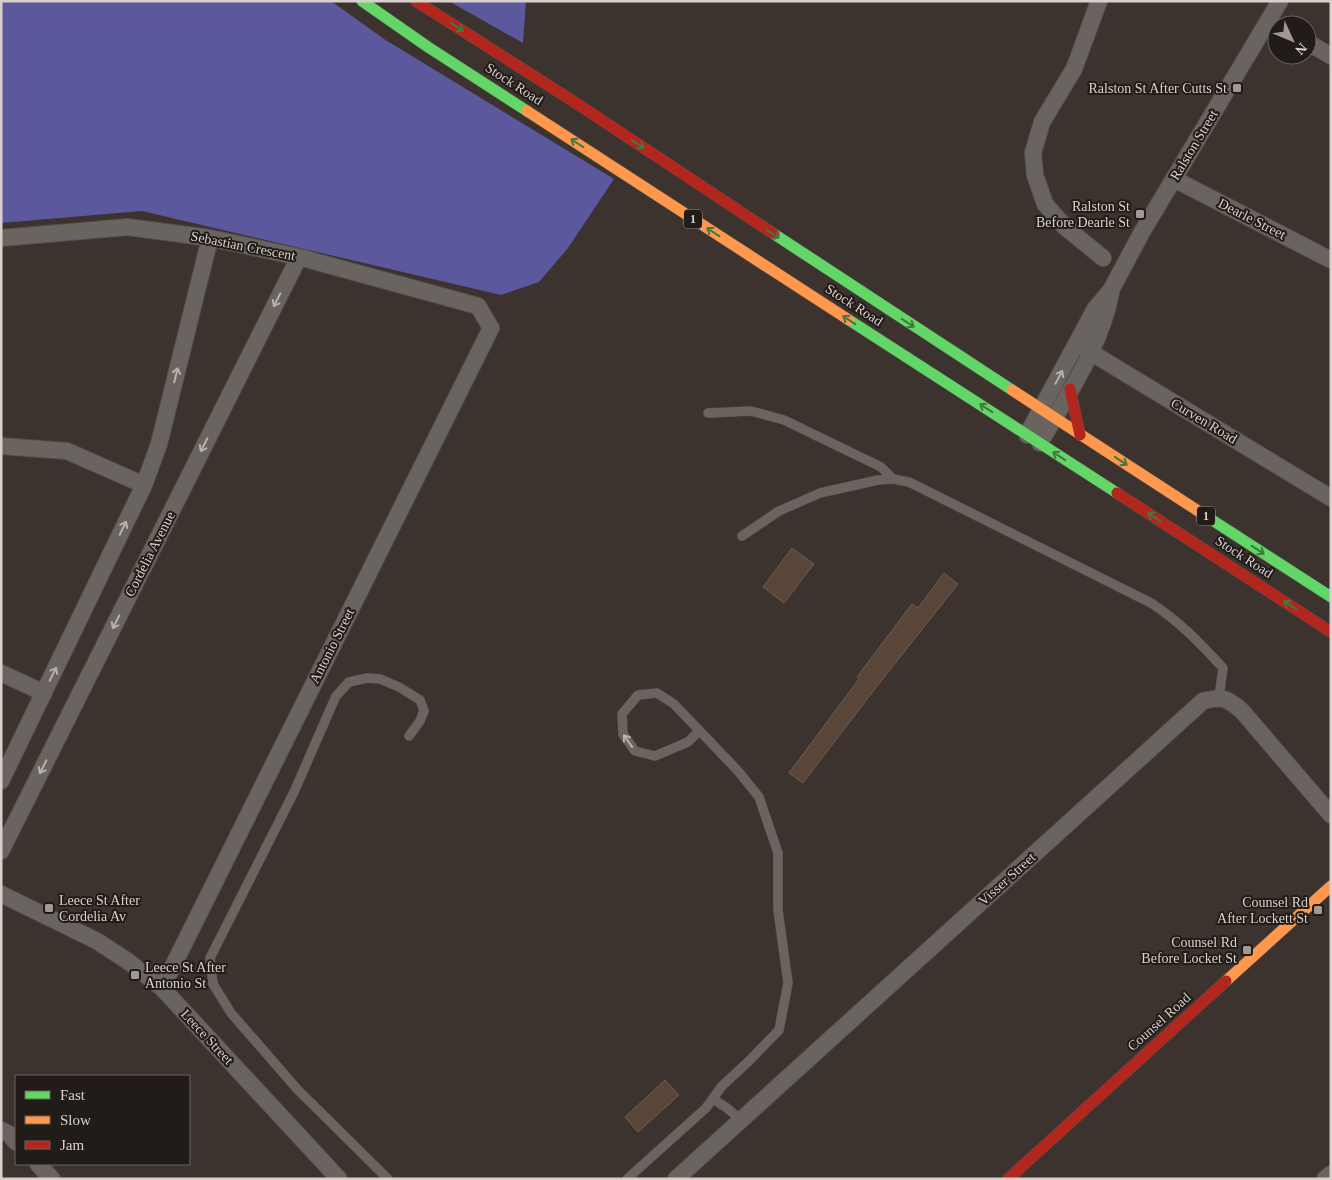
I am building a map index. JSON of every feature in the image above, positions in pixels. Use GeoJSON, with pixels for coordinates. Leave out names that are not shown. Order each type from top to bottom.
{"type":"FeatureCollection","features":[{"type":"Feature","properties":{"kind":"main road","name":"Stock Road"},"geometry":{"type":"LineString","coordinates":[[362,1],[428,47],[1331,632]]}},
{"type":"Feature","properties":{"kind":"main road","name":"Stock Road"},"geometry":{"type":"LineString","coordinates":[[416,1],[579,104],[832,273],[1331,597]]}},
{"type":"Feature","properties":{"kind":"main road"},"geometry":{"type":"LineString","coordinates":[[1070,389],[1080,435]]}},
{"type":"Feature","properties":{"kind":"main road","name":"Counsel Road"},"geometry":{"type":"LineString","coordinates":[[1008,1179],[1331,886]]}},
{"type":"Feature","properties":{"kind":"street"},"geometry":{"type":"LineString","coordinates":[[1099,1],[1074,69],[1042,122],[1033,152],[1035,175],[1045,204],[1065,226],[1103,258]]}},
{"type":"Feature","properties":{"kind":"street","name":"Ralston Street"},"geometry":{"type":"LineString","coordinates":[[1276,15],[1280,1]]}},
{"type":"Feature","properties":{"kind":"street","name":"Ralston Street"},"geometry":{"type":"LineString","coordinates":[[1033,439],[1084,348],[1107,312],[1111,290],[1142,232],[1267,33]]}},
{"type":"Feature","properties":{"kind":"street"},"geometry":{"type":"LineString","coordinates":[[1317,48],[1331,56]]}},
{"type":"Feature","properties":{"kind":"street","name":"Dearle Street"},"geometry":{"type":"LineString","coordinates":[[1174,179],[1331,260]]}},
{"type":"Feature","properties":{"kind":"street","name":"Sebastian Crescent"},"geometry":{"type":"LineString","coordinates":[[1,238],[128,227],[210,238],[298,256],[478,306]]}},
{"type":"Feature","properties":{"kind":"street"},"geometry":{"type":"LineString","coordinates":[[1,781],[144,485],[159,444],[210,238]]}},
{"type":"Feature","properties":{"kind":"street","name":"Cordelia Avenue"},"geometry":{"type":"LineString","coordinates":[[1,851],[298,256]]}},
{"type":"Feature","properties":{"kind":"street","name":"Antonio Street"},"geometry":{"type":"LineString","coordinates":[[162,988],[491,328],[478,306]]}},
{"type":"Feature","properties":{"kind":"street","name":"Ralston Street"},"geometry":{"type":"LineString","coordinates":[[1048,414],[1070,389],[1084,348]]}},
{"type":"Feature","properties":{"kind":"street","name":"Curven Road"},"geometry":{"type":"LineString","coordinates":[[1084,348],[1331,498]]}},
{"type":"Feature","properties":{"kind":"street"},"geometry":{"type":"LineString","coordinates":[[1,446],[67,451],[144,485]]}},
{"type":"Feature","properties":{"kind":"street"},"geometry":{"type":"LineString","coordinates":[[1,673],[44,693]]}},
{"type":"Feature","properties":{"kind":"street"},"geometry":{"type":"LineString","coordinates":[[1219,697],[1230,701],[1242,711],[1331,815]]}},
{"type":"Feature","properties":{"kind":"street","name":"Visser Street"},"geometry":{"type":"LineString","coordinates":[[676,1179],[1204,701],[1219,697]]}},
{"type":"Feature","properties":{"kind":"street","name":"Leece Street"},"geometry":{"type":"LineString","coordinates":[[1,894],[97,941],[129,962],[162,988],[338,1179]]}},
{"type":"Feature","properties":{"kind":"street"},"geometry":{"type":"LineString","coordinates":[[1,1130],[9,1134],[15,1141]]}},
{"type":"Feature","properties":{"kind":"street"},"geometry":{"type":"LineString","coordinates":[[39,1165],[52,1179]]}},
{"type":"Feature","properties":{"kind":"street"},"geometry":{"type":"LineString","coordinates":[[1325,1179],[1331,1174]]}},
{"type":"Feature","properties":{"kind":"lane"},"geometry":{"type":"LineString","coordinates":[[708,413],[751,411],[784,420],[881,467],[893,479]]}},
{"type":"Feature","properties":{"kind":"lane"},"geometry":{"type":"LineString","coordinates":[[742,536],[779,511],[820,493],[878,480],[893,479],[909,482],[1151,603],[1167,614],[1201,643],[1223,668],[1219,697]]}},
{"type":"Feature","properties":{"kind":"lane"},"geometry":{"type":"LineString","coordinates":[[388,1179],[297,1089],[231,1013],[213,984],[210,958],[294,792],[336,696],[342,689],[349,682],[367,678],[380,679],[399,687],[420,700],[424,711],[420,721],[409,736]]}},
{"type":"Feature","properties":{"kind":"lane"},"geometry":{"type":"LineString","coordinates":[[627,1179],[706,1108],[722,1086],[779,1030],[788,983],[778,910],[778,853],[760,797],[674,704],[657,693],[638,695],[622,714],[623,734],[636,751],[655,756],[688,742],[698,732]]}},
{"type":"Feature","properties":{"kind":"lane"},"geometry":{"type":"LineString","coordinates":[[713,1099],[741,1120]]}},
{"type":"Feature","properties":{"kind":"shaded area"},"geometry":{"type":"Polygon","coordinates":[[[1,1],[331,1],[384,39],[614,179],[568,248],[539,282],[501,295],[142,211],[1,223],[1,1]]]}},
{"type":"Feature","properties":{"kind":"shaded area"},"geometry":{"type":"Polygon","coordinates":[[[450,1],[526,1],[523,43],[454,4],[450,1]]]}},
{"type":"Feature","properties":{"kind":"building"},"geometry":{"type":"Polygon","coordinates":[[[792,548],[814,564],[784,603],[763,587],[792,548]]]}},
{"type":"Feature","properties":{"kind":"building"},"geometry":{"type":"Polygon","coordinates":[[[944,573],[958,584],[803,783],[789,773],[859,679],[857,677],[912,604],[918,608],[944,573]]]}},
{"type":"Feature","properties":{"kind":"building"},"geometry":{"type":"Polygon","coordinates":[[[665,1080],[679,1095],[638,1132],[625,1117],[665,1080]]]}},
{"type":"Feature","properties":{"kind":"traffic: fast"},"geometry":{"type":"LineString","coordinates":[[362,1],[428,47],[527,111]]}},
{"type":"Feature","properties":{"kind":"traffic: fast"},"geometry":{"type":"LineString","coordinates":[[774,234],[1012,390]]}},
{"type":"Feature","properties":{"kind":"traffic: fast"},"geometry":{"type":"LineString","coordinates":[[849,320],[1117,493]]}},
{"type":"Feature","properties":{"kind":"traffic: fast"},"geometry":{"type":"LineString","coordinates":[[1209,518],[1331,597]]}},
{"type":"Feature","properties":{"kind":"traffic: slow"},"geometry":{"type":"LineString","coordinates":[[527,111],[849,320]]}},
{"type":"Feature","properties":{"kind":"traffic: slow"},"geometry":{"type":"LineString","coordinates":[[1012,390],[1209,518]]}},
{"type":"Feature","properties":{"kind":"traffic: slow"},"geometry":{"type":"LineString","coordinates":[[1226,981],[1331,886]]}},
{"type":"Feature","properties":{"kind":"traffic: jam"},"geometry":{"type":"LineString","coordinates":[[416,1],[579,105],[774,234]]}},
{"type":"Feature","properties":{"kind":"traffic: jam"},"geometry":{"type":"LineString","coordinates":[[1070,389],[1080,435]]}},
{"type":"Feature","properties":{"kind":"traffic: jam"},"geometry":{"type":"LineString","coordinates":[[1117,493],[1331,632]]}},
{"type":"Feature","properties":{"kind":"traffic: jam"},"geometry":{"type":"LineString","coordinates":[[1008,1179],[1226,981]]}},
{"type":"Feature","properties":{"kind":"place","name":"Ralston St After Cutts St"},"geometry":{"type":"Point","coordinates":[1237,88]}},
{"type":"Feature","properties":{"kind":"place","name":"Ralston St Before Dearle St"},"geometry":{"type":"Point","coordinates":[1140,214]}},
{"type":"Feature","properties":{"kind":"place","name":"Leece St After Cordelia Av"},"geometry":{"type":"Point","coordinates":[49,908]}},
{"type":"Feature","properties":{"kind":"place","name":"Counsel Rd After Lockett St"},"geometry":{"type":"Point","coordinates":[1318,910]}},
{"type":"Feature","properties":{"kind":"place","name":"Counsel Rd Before Locket St"},"geometry":{"type":"Point","coordinates":[1247,950]}},
{"type":"Feature","properties":{"kind":"place","name":"Leece St After Antonio St"},"geometry":{"type":"Point","coordinates":[135,975]}}]}
